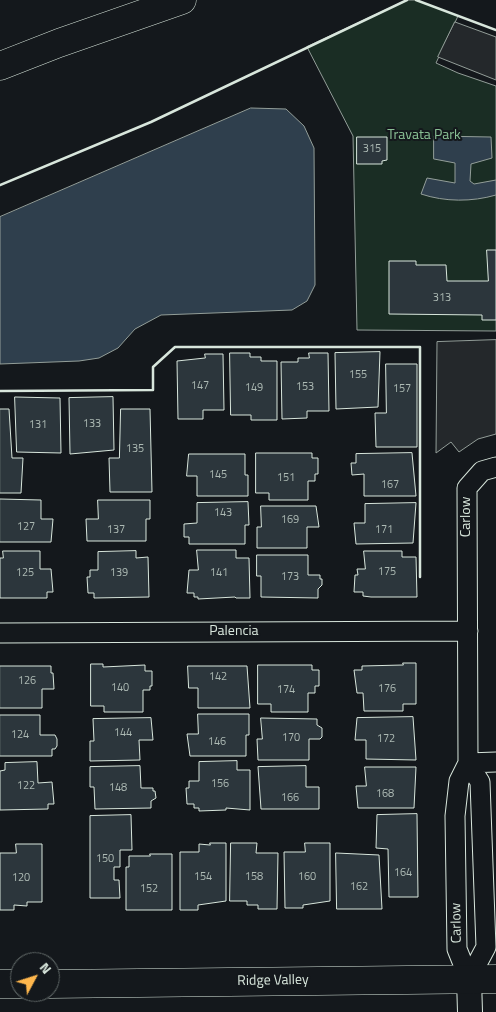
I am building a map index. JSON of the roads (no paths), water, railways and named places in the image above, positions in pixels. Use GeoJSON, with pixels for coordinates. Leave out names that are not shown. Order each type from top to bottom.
{"type":"FeatureCollection","features":[{"type":"Feature","properties":{"kind":"main road"},"geometry":{"type":"LineString","coordinates":[[0,66],[182,0]]}},
{"type":"Feature","properties":{"kind":"main road","name":"Ridge Valley"},"geometry":{"type":"LineString","coordinates":[[60,984],[496,979]]}},
{"type":"Feature","properties":{"kind":"street","name":"Carlow"},"geometry":{"type":"LineString","coordinates":[[469,979],[457,949],[455,816],[459,781],[468,763],[467,488],[482,471],[496,467]]}},
{"type":"Feature","properties":{"kind":"street","name":"Palencia"},"geometry":{"type":"LineString","coordinates":[[0,633],[468,631]]}},
{"type":"Feature","properties":{"kind":"street"},"geometry":{"type":"LineString","coordinates":[[468,763],[496,762]]}},
{"type":"Feature","properties":{"kind":"street","name":"Carlow"},"geometry":{"type":"LineString","coordinates":[[468,763],[480,782],[486,947],[469,979]]}},
{"type":"Feature","properties":{"kind":"street"},"geometry":{"type":"LineString","coordinates":[[469,979],[470,1012]]}},
{"type":"Feature","properties":{"kind":"water"},"geometry":{"type":"Polygon","coordinates":[[[251,108],[286,109],[304,126],[314,148],[315,285],[307,301],[292,310],[161,315],[135,329],[118,348],[99,358],[79,361],[0,364],[0,217],[251,108]]]}},
{"type":"Feature","properties":{"kind":"water"},"geometry":{"type":"Polygon","coordinates":[[[434,136],[491,137],[492,158],[471,164],[470,181],[474,184],[496,180],[496,195],[478,199],[459,200],[439,199],[421,194],[427,178],[455,183],[455,163],[434,159],[434,136]]]}},
{"type":"Feature","properties":{"kind":"park label","name":"Travata Park"},"geometry":{"type":"Point","coordinates":[424,136]}}]}
